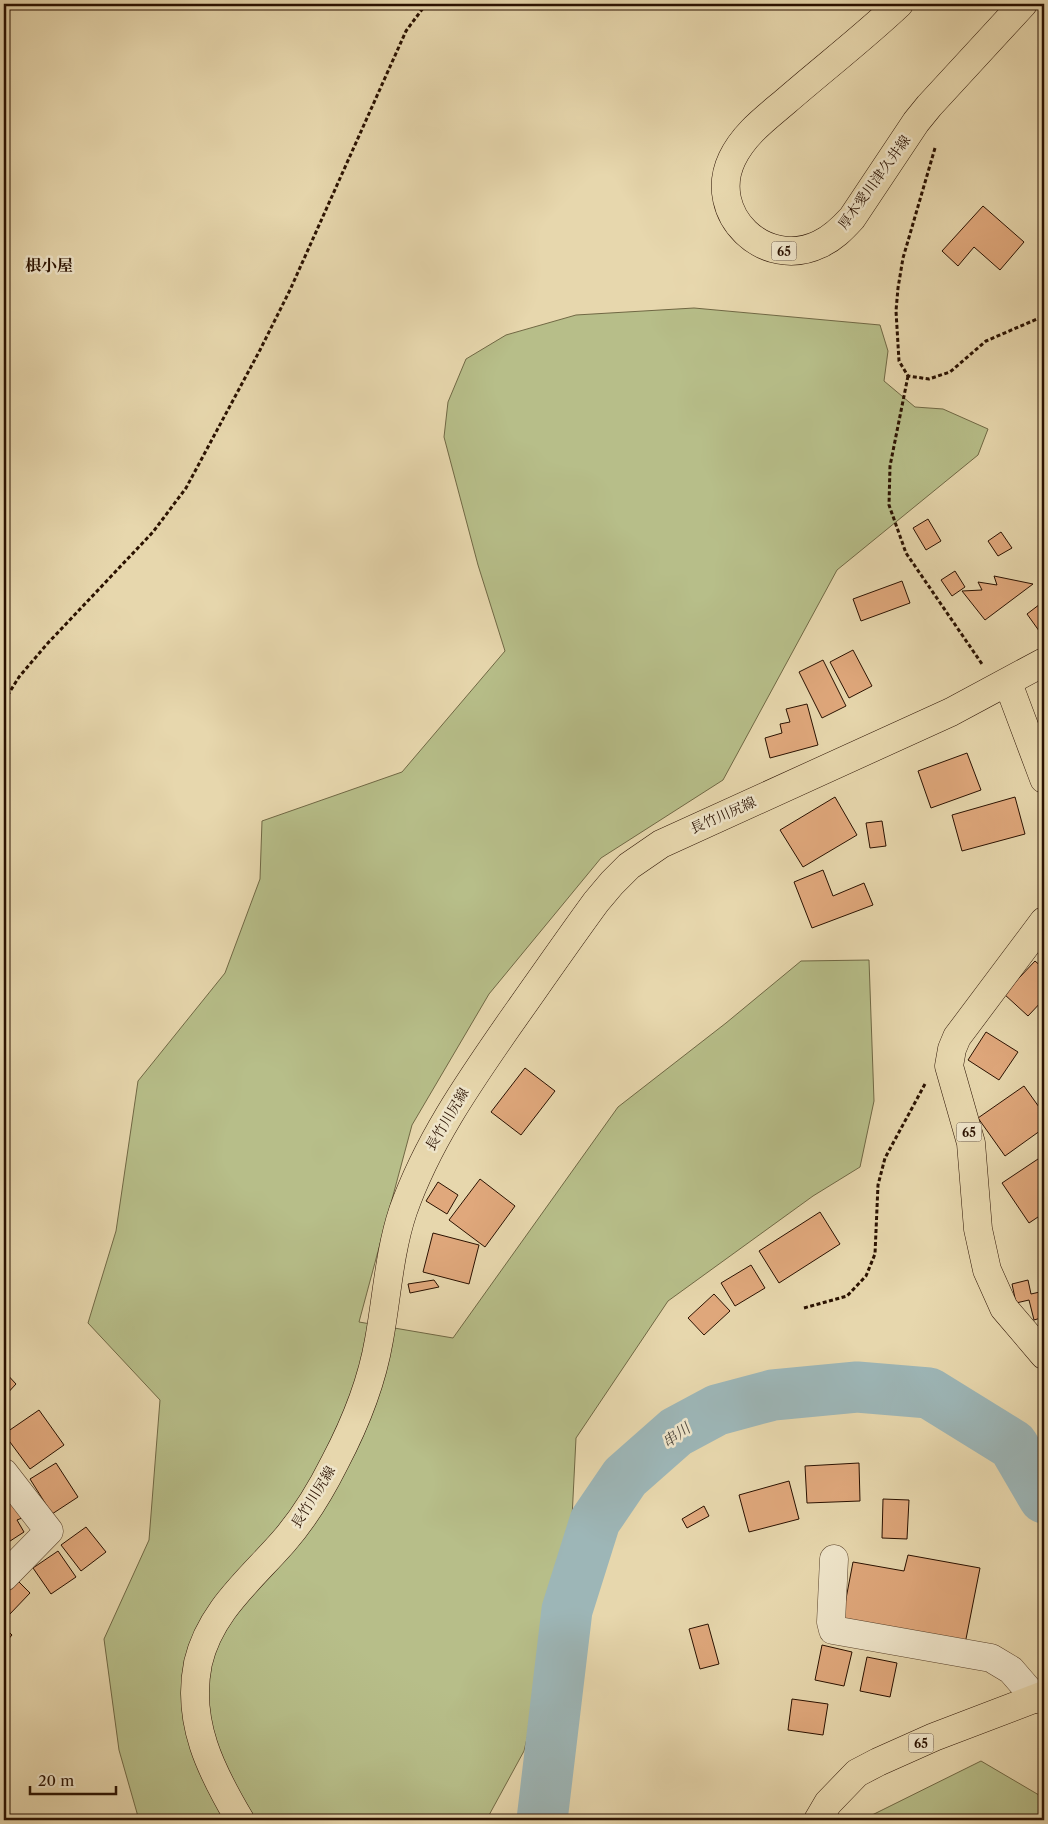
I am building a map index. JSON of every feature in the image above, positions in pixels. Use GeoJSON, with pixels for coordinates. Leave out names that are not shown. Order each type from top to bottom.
{"type":"FeatureCollection","features":[{"type":"Feature","properties":{"kind":"main road","name":"厚木愛川津久井線"},"geometry":{"type":"LineString","coordinates":[[899,4],[869,32],[757,125],[736,152],[728,169],[726,180],[726,193],[731,211],[743,231],[764,246],[782,251],[800,250],[818,245],[841,230],[852,218],[925,111],[1023,4]]}},
{"type":"Feature","properties":{"kind":"main road","name":"長竹川尻線"},"geometry":{"type":"LineString","coordinates":[[240,1820],[214,1775],[200,1735],[195,1696],[201,1650],[220,1612],[290,1533],[314,1500],[335,1462],[353,1423],[373,1364],[379,1341],[395,1235],[411,1188],[420,1166],[448,1116],[488,1054],[596,902],[612,883],[641,856],[684,832],[926,725],[1008,683],[1044,662]]}},
{"type":"Feature","properties":{"kind":"main road"},"geometry":{"type":"LineString","coordinates":[[1008,683],[1044,779]]}},
{"type":"Feature","properties":{"kind":"main road"},"geometry":{"type":"LineString","coordinates":[[949,1066],[952,1049],[957,1038],[1044,921]]}},
{"type":"Feature","properties":{"kind":"main road","name":"65"},"geometry":{"type":"LineString","coordinates":[[949,1066],[971,1143],[978,1229],[987,1270],[1004,1308],[1044,1355]]}},
{"type":"Feature","properties":{"kind":"main road","name":"65"},"geometry":{"type":"LineString","coordinates":[[818,1820],[828,1803],[857,1773],[934,1737],[1040,1697]]}},
{"type":"Feature","properties":{"kind":"street"},"geometry":{"type":"LineString","coordinates":[[4,1473],[49,1531],[4,1577]]}},
{"type":"Feature","properties":{"kind":"street"},"geometry":{"type":"LineString","coordinates":[[834,1559],[831,1622],[833,1630],[991,1658],[1011,1670],[1040,1697]]}},
{"type":"Feature","properties":{"kind":"path"},"geometry":{"type":"LineString","coordinates":[[4,701],[19,677],[47,644],[153,532],[186,488],[290,290],[406,31],[426,4]]}},
{"type":"Feature","properties":{"kind":"path"},"geometry":{"type":"LineString","coordinates":[[936,144],[903,258],[898,288],[896,311],[899,361],[908,376],[890,466],[889,505],[906,553],[987,672],[1008,683]]}},
{"type":"Feature","properties":{"kind":"path"},"geometry":{"type":"LineString","coordinates":[[908,376],[929,380],[950,372],[986,341],[1044,316]]}},
{"type":"Feature","properties":{"kind":"path"},"geometry":{"type":"LineString","coordinates":[[804,1308],[847,1296],[866,1276],[875,1254],[878,1185],[884,1158],[923,1085],[949,1066]]}},
{"type":"Feature","properties":{"kind":"green space"},"geometry":{"type":"Polygon","coordinates":[[[694,308],[880,325],[888,351],[884,381],[915,407],[943,409],[988,429],[978,455],[837,570],[723,780],[601,858],[489,994],[412,1125],[359,1322],[453,1338],[618,1107],[726,1023],[801,961],[869,960],[874,1101],[860,1167],[813,1196],[668,1301],[576,1438],[570,1558],[524,1751],[488,1820],[139,1820],[119,1750],[104,1639],[149,1540],[160,1400],[88,1323],[116,1231],[138,1081],[225,973],[260,879],[262,821],[402,772],[505,651],[478,565],[444,437],[448,402],[466,359],[506,335],[576,315],[694,308]]]}},
{"type":"Feature","properties":{"kind":"green space"},"geometry":{"type":"Polygon","coordinates":[[[981,1761],[1044,1798],[1044,1820],[862,1820],[981,1761]]]}},
{"type":"Feature","properties":{"kind":"building"},"geometry":{"type":"Polygon","coordinates":[[[983,206],[1024,242],[1000,270],[974,247],[958,266],[942,251],[983,206]]]}},
{"type":"Feature","properties":{"kind":"building"},"geometry":{"type":"Polygon","coordinates":[[[928,519],[941,541],[926,550],[913,528],[928,519]]]}},
{"type":"Feature","properties":{"kind":"building"},"geometry":{"type":"Polygon","coordinates":[[[1001,532],[1012,548],[998,556],[988,541],[1001,532]]]}},
{"type":"Feature","properties":{"kind":"building"},"geometry":{"type":"Polygon","coordinates":[[[955,571],[965,587],[952,596],[941,580],[955,571]]]}},
{"type":"Feature","properties":{"kind":"building"},"geometry":{"type":"Polygon","coordinates":[[[994,576],[1033,584],[985,620],[962,591],[982,590],[978,582],[997,585],[994,576]]]}},
{"type":"Feature","properties":{"kind":"building"},"geometry":{"type":"Polygon","coordinates":[[[902,581],[910,603],[861,621],[853,599],[902,581]]]}},
{"type":"Feature","properties":{"kind":"building"},"geometry":{"type":"Polygon","coordinates":[[[1044,601],[1044,634],[1042,635],[1027,614],[1044,601]]]}},
{"type":"Feature","properties":{"kind":"building"},"geometry":{"type":"Polygon","coordinates":[[[853,650],[872,686],[849,698],[830,662],[853,650]]]}},
{"type":"Feature","properties":{"kind":"building"},"geometry":{"type":"Polygon","coordinates":[[[823,660],[846,706],[822,718],[799,672],[823,660]]]}},
{"type":"Feature","properties":{"kind":"building"},"geometry":{"type":"Polygon","coordinates":[[[807,704],[818,745],[770,758],[765,738],[782,733],[780,724],[790,722],[786,709],[807,704]]]}},
{"type":"Feature","properties":{"kind":"building"},"geometry":{"type":"Polygon","coordinates":[[[967,753],[981,790],[931,808],[918,771],[967,753]]]}},
{"type":"Feature","properties":{"kind":"building"},"geometry":{"type":"Polygon","coordinates":[[[835,797],[857,835],[803,867],[780,830],[835,797]]]}},
{"type":"Feature","properties":{"kind":"building"},"geometry":{"type":"Polygon","coordinates":[[[1015,797],[1025,834],[962,851],[952,815],[1015,797]]]}},
{"type":"Feature","properties":{"kind":"building"},"geometry":{"type":"Polygon","coordinates":[[[882,821],[886,846],[870,848],[866,823],[882,821]]]}},
{"type":"Feature","properties":{"kind":"building"},"geometry":{"type":"Polygon","coordinates":[[[823,870],[833,896],[864,883],[873,905],[812,928],[794,882],[823,870]]]}},
{"type":"Feature","properties":{"kind":"building"},"geometry":{"type":"Polygon","coordinates":[[[1035,961],[1044,969],[1044,999],[1028,1016],[1004,994],[1035,961]]]}},
{"type":"Feature","properties":{"kind":"building"},"geometry":{"type":"Polygon","coordinates":[[[986,1032],[1018,1052],[999,1080],[968,1060],[986,1032]]]}},
{"type":"Feature","properties":{"kind":"building"},"geometry":{"type":"Polygon","coordinates":[[[525,1068],[555,1091],[521,1135],[491,1112],[525,1068]]]}},
{"type":"Feature","properties":{"kind":"building"},"geometry":{"type":"Polygon","coordinates":[[[1024,1086],[1044,1114],[1044,1128],[1005,1156],[978,1118],[1024,1086]]]}},
{"type":"Feature","properties":{"kind":"building"},"geometry":{"type":"Polygon","coordinates":[[[1044,1155],[1044,1213],[1029,1223],[1002,1183],[1044,1155]]]}},
{"type":"Feature","properties":{"kind":"building"},"geometry":{"type":"Polygon","coordinates":[[[480,1179],[515,1206],[485,1247],[449,1220],[480,1179]]]}},
{"type":"Feature","properties":{"kind":"building"},"geometry":{"type":"Polygon","coordinates":[[[438,1182],[458,1195],[447,1214],[426,1201],[438,1182]]]}},
{"type":"Feature","properties":{"kind":"building"},"geometry":{"type":"Polygon","coordinates":[[[820,1212],[840,1244],[779,1283],[759,1251],[820,1212]]]}},
{"type":"Feature","properties":{"kind":"building"},"geometry":{"type":"Polygon","coordinates":[[[433,1233],[479,1245],[469,1284],[423,1272],[433,1233]]]}},
{"type":"Feature","properties":{"kind":"building"},"geometry":{"type":"Polygon","coordinates":[[[751,1265],[765,1288],[735,1306],[721,1283],[751,1265]]]}},
{"type":"Feature","properties":{"kind":"building"},"geometry":{"type":"Polygon","coordinates":[[[434,1280],[439,1287],[410,1293],[408,1284],[434,1280]]]}},
{"type":"Feature","properties":{"kind":"building"},"geometry":{"type":"Polygon","coordinates":[[[1028,1280],[1031,1294],[1044,1291],[1044,1317],[1034,1320],[1029,1300],[1016,1303],[1012,1284],[1028,1280]]]}},
{"type":"Feature","properties":{"kind":"building"},"geometry":{"type":"Polygon","coordinates":[[[714,1294],[730,1311],[704,1335],[688,1318],[714,1294]]]}},
{"type":"Feature","properties":{"kind":"building"},"geometry":{"type":"Polygon","coordinates":[[[4,1371],[16,1384],[4,1397],[4,1371]]]}},
{"type":"Feature","properties":{"kind":"building"},"geometry":{"type":"Polygon","coordinates":[[[39,1410],[64,1445],[30,1469],[4,1434],[39,1410]]]}},
{"type":"Feature","properties":{"kind":"building"},"geometry":{"type":"Polygon","coordinates":[[[56,1463],[78,1497],[52,1514],[30,1479],[56,1463]]]}},
{"type":"Feature","properties":{"kind":"building"},"geometry":{"type":"Polygon","coordinates":[[[859,1463],[860,1501],[807,1503],[805,1466],[859,1463]]]}},
{"type":"Feature","properties":{"kind":"building"},"geometry":{"type":"Polygon","coordinates":[[[789,1481],[799,1519],[749,1532],[739,1495],[789,1481]]]}},
{"type":"Feature","properties":{"kind":"building"},"geometry":{"type":"Polygon","coordinates":[[[4,1488],[22,1518],[17,1520],[24,1532],[4,1545],[4,1488]]]}},
{"type":"Feature","properties":{"kind":"building"},"geometry":{"type":"Polygon","coordinates":[[[883,1499],[909,1500],[907,1539],[882,1538],[883,1499]]]}},
{"type":"Feature","properties":{"kind":"building"},"geometry":{"type":"Polygon","coordinates":[[[704,1506],[709,1516],[687,1528],[682,1519],[704,1506]]]}},
{"type":"Feature","properties":{"kind":"building"},"geometry":{"type":"Polygon","coordinates":[[[86,1527],[106,1552],[81,1571],[61,1545],[86,1527]]]}},
{"type":"Feature","properties":{"kind":"building"},"geometry":{"type":"Polygon","coordinates":[[[58,1551],[76,1577],[51,1594],[33,1568],[58,1551]]]}},
{"type":"Feature","properties":{"kind":"building"},"geometry":{"type":"Polygon","coordinates":[[[908,1555],[980,1568],[964,1649],[841,1625],[853,1562],[904,1571],[908,1555]]]}},
{"type":"Feature","properties":{"kind":"building"},"geometry":{"type":"Polygon","coordinates":[[[17,1580],[30,1593],[9,1615],[4,1609],[4,1593],[17,1580]]]}},
{"type":"Feature","properties":{"kind":"building"},"geometry":{"type":"Polygon","coordinates":[[[708,1624],[719,1664],[700,1669],[689,1629],[708,1624]]]}},
{"type":"Feature","properties":{"kind":"building"},"geometry":{"type":"Polygon","coordinates":[[[4,1627],[12,1635],[5,1643],[4,1642],[4,1627]]]}},
{"type":"Feature","properties":{"kind":"building"},"geometry":{"type":"Polygon","coordinates":[[[822,1645],[852,1652],[844,1686],[815,1680],[822,1645]]]}},
{"type":"Feature","properties":{"kind":"building"},"geometry":{"type":"Polygon","coordinates":[[[867,1657],[897,1663],[890,1697],[860,1691],[867,1657]]]}},
{"type":"Feature","properties":{"kind":"building"},"geometry":{"type":"Polygon","coordinates":[[[792,1699],[828,1704],[823,1735],[788,1730],[792,1699]]]}},
{"type":"Feature","properties":{"kind":"waterway","name":"串川"},"geometry":{"type":"LineString","coordinates":[[542,1820],[567,1610],[595,1521],[625,1477],[676,1432],[717,1410],[773,1395],[857,1387],[929,1393],[1013,1445],[1044,1498]]}},
{"type":"Feature","properties":{"kind":"district","name":"根小屋"},"geometry":{"type":"Point","coordinates":[49,265]}}]}
